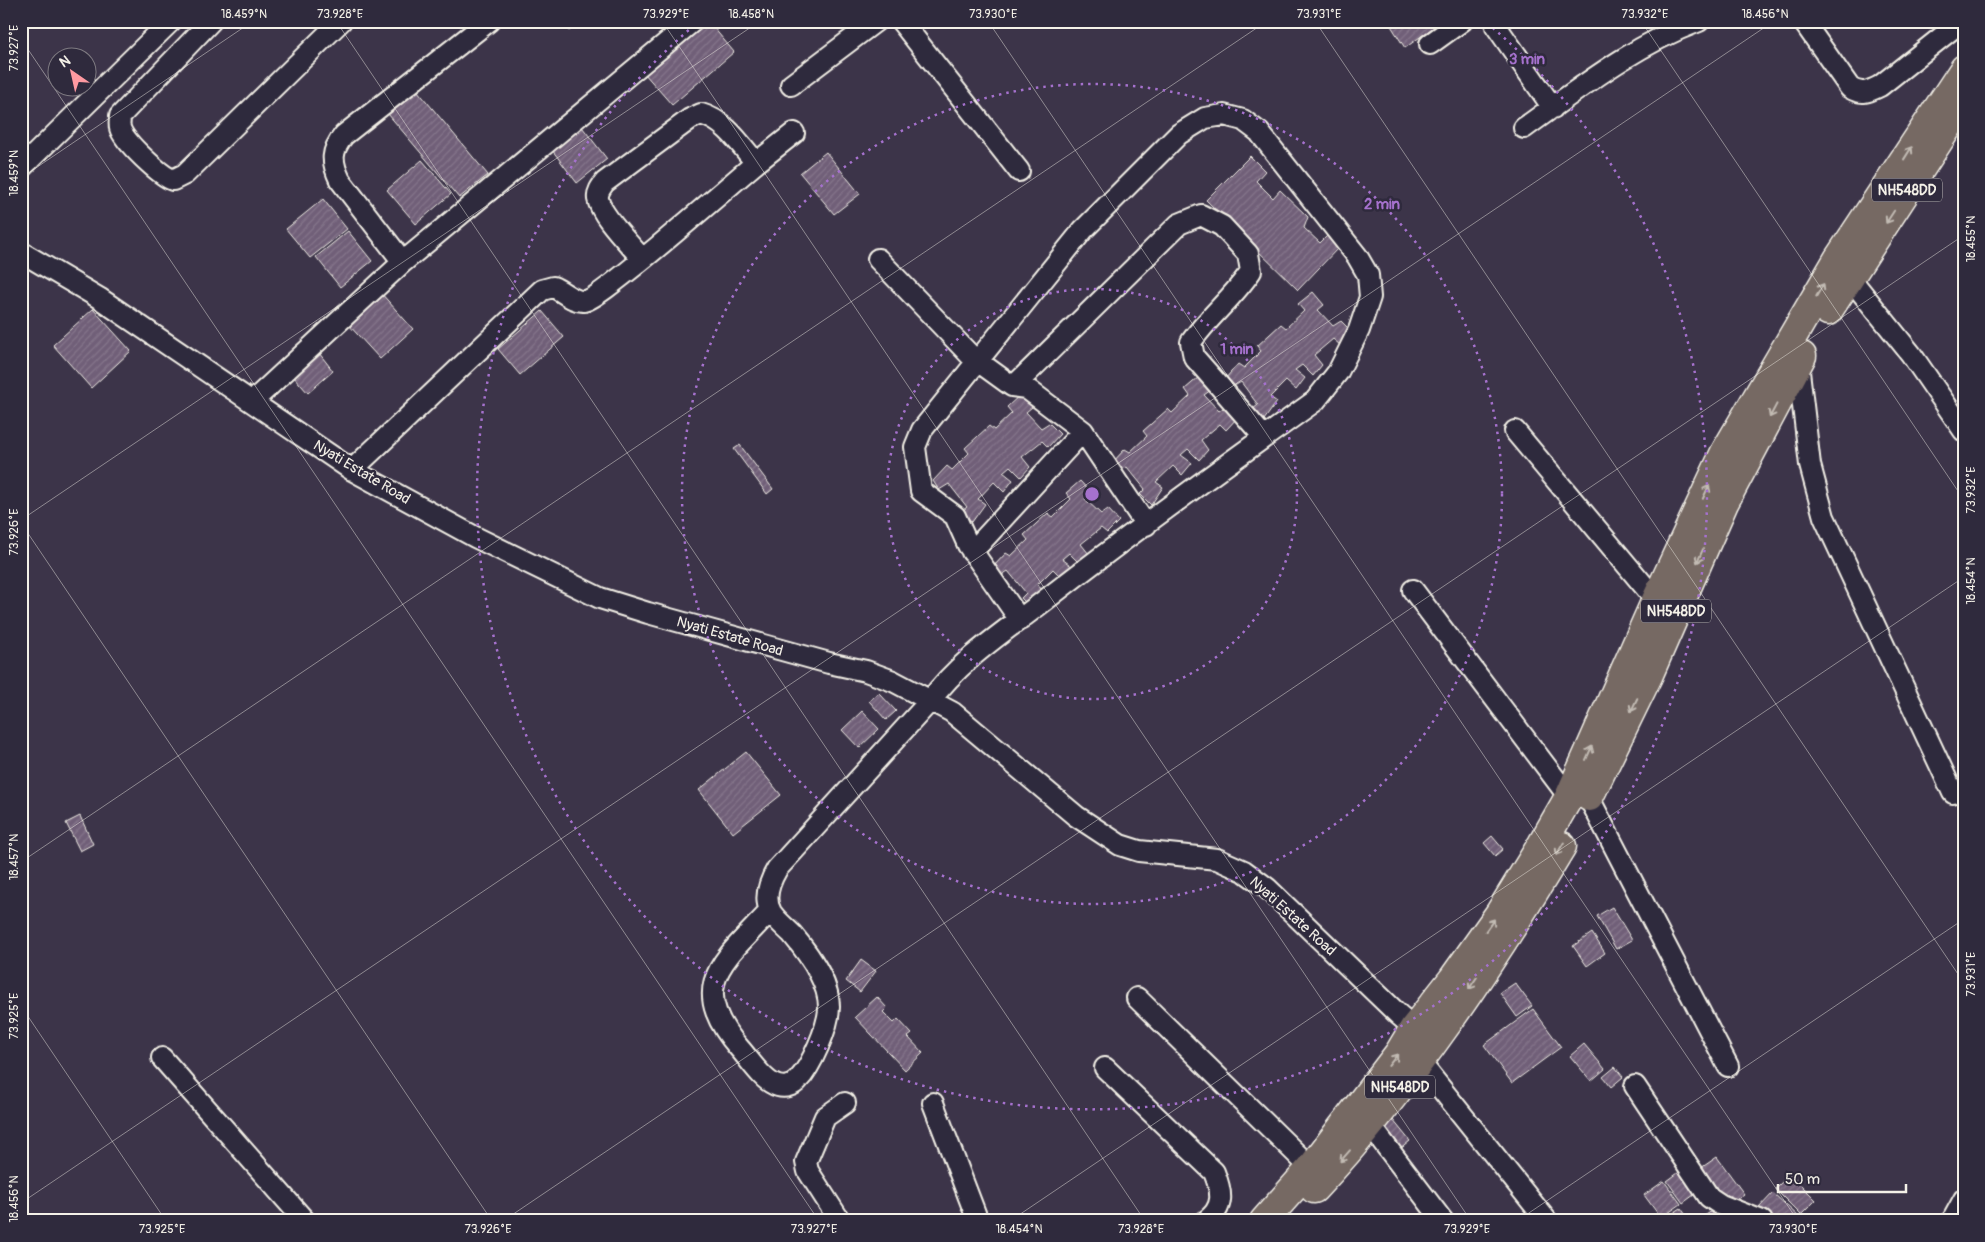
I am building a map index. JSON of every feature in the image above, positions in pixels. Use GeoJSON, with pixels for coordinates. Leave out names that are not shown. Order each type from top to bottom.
{"type":"FeatureCollection","features":[{"type":"Feature","properties":{"kind":"highway","name":"NH548DD"},"geometry":{"type":"LineString","coordinates":[[1579,798],[1656,600],[1725,452],[1838,259],[1964,69]]}},
{"type":"Feature","properties":{"kind":"highway","name":"NH548DD"},"geometry":{"type":"LineString","coordinates":[[1285,1221],[1347,1154],[1370,1125],[1422,1044],[1452,980],[1579,798],[1649,674],[1724,503],[1817,327],[1964,102]]}},
{"type":"Feature","properties":{"kind":"highway","name":"NH548DD"},"geometry":{"type":"LineString","coordinates":[[1264,1221],[1311,1168],[1399,1053],[1422,1044]]}},
{"type":"Feature","properties":{"kind":"street"},"geometry":{"type":"LineString","coordinates":[[21,168],[171,21]]}},
{"type":"Feature","properties":{"kind":"street"},"geometry":{"type":"LineString","coordinates":[[207,23],[120,116],[120,128],[127,139],[164,177],[173,180],[185,174],[341,21]]}},
{"type":"Feature","properties":{"kind":"street"},"geometry":{"type":"LineString","coordinates":[[403,262],[340,180],[334,166],[333,156],[336,146],[344,135],[489,21]]}},
{"type":"Feature","properties":{"kind":"street"},"geometry":{"type":"LineString","coordinates":[[252,400],[403,262],[693,21]]}},
{"type":"Feature","properties":{"kind":"street"},"geometry":{"type":"LineString","coordinates":[[791,85],[876,21]]}},
{"type":"Feature","properties":{"kind":"street"},"geometry":{"type":"LineString","coordinates":[[901,21],[1020,171]]}},
{"type":"Feature","properties":{"kind":"street"},"geometry":{"type":"LineString","coordinates":[[1430,44],[1462,21]]}},
{"type":"Feature","properties":{"kind":"street"},"geometry":{"type":"LineString","coordinates":[[1524,128],[1641,48],[1668,33],[1699,21]]}},
{"type":"Feature","properties":{"kind":"street"},"geometry":{"type":"LineString","coordinates":[[1804,21],[1850,88],[1859,93],[1868,92],[1880,86],[1962,21]]}},
{"type":"Feature","properties":{"kind":"street"},"geometry":{"type":"LineString","coordinates":[[1496,26],[1553,108]]}},
{"type":"Feature","properties":{"kind":"street"},"geometry":{"type":"LineString","coordinates":[[642,259],[603,210],[598,200],[598,190],[605,182],[690,119],[701,114],[714,117],[725,126],[756,163]]}},
{"type":"Feature","properties":{"kind":"street"},"geometry":{"type":"LineString","coordinates":[[770,911],[718,969],[712,983],[711,995],[726,1033],[767,1079],[777,1086],[789,1086],[798,1081],[806,1069],[827,1026],[830,1006],[821,977],[805,950],[770,911],[767,892],[777,869],[930,701],[945,680],[1020,620],[1315,400],[1338,372],[1359,330],[1370,297],[1368,275],[1357,256],[1258,132],[1243,120],[1224,115],[1204,118],[1179,134],[1084,230],[922,430],[915,447],[921,491],[955,516],[972,552],[1020,620]]}},
{"type":"Feature","properties":{"kind":"street"},"geometry":{"type":"LineString","coordinates":[[352,470],[542,290],[553,287],[583,301],[595,296],[794,133]]}},
{"type":"Feature","properties":{"kind":"street"},"geometry":{"type":"LineString","coordinates":[[1014,386],[1179,224],[1201,215],[1222,226],[1248,254],[1251,271],[1237,292],[1202,327],[1191,342],[1194,357],[1264,437]]}},
{"type":"Feature","properties":{"kind":"street","name":"Nyati Estate Road"},"geometry":{"type":"LineString","coordinates":[[21,252],[99,298],[252,400],[352,470],[475,537],[600,598],[829,664],[866,671],[893,681],[952,712],[1076,816],[1120,844],[1139,851],[1217,859],[1244,871],[1267,888],[1422,1044],[1547,1221]]}},
{"type":"Feature","properties":{"kind":"street"},"geometry":{"type":"LineString","coordinates":[[878,259],[977,362],[1014,386],[1026,388],[1083,431],[1146,525]]}},
{"type":"Feature","properties":{"kind":"street"},"geometry":{"type":"LineString","coordinates":[[1850,278],[1911,354],[1964,431]]}},
{"type":"Feature","properties":{"kind":"street"},"geometry":{"type":"LineString","coordinates":[[1798,363],[1810,465],[1824,517],[1953,793]]}},
{"type":"Feature","properties":{"kind":"street"},"geometry":{"type":"LineString","coordinates":[[972,552],[1083,431]]}},
{"type":"Feature","properties":{"kind":"street"},"geometry":{"type":"LineString","coordinates":[[1515,432],[1656,600]]}},
{"type":"Feature","properties":{"kind":"street"},"geometry":{"type":"LineString","coordinates":[[1413,590],[1579,798],[1728,1066]]}},
{"type":"Feature","properties":{"kind":"street"},"geometry":{"type":"LineString","coordinates":[[1137,998],[1311,1168]]}},
{"type":"Feature","properties":{"kind":"street"},"geometry":{"type":"LineString","coordinates":[[162,1058],[305,1221]]}},
{"type":"Feature","properties":{"kind":"street"},"geometry":{"type":"LineString","coordinates":[[1105,1068],[1214,1172],[1221,1190],[1221,1204],[1215,1214],[1206,1221]]}},
{"type":"Feature","properties":{"kind":"street"},"geometry":{"type":"LineString","coordinates":[[1635,1086],[1709,1197],[1721,1205],[1762,1221]]}},
{"type":"Feature","properties":{"kind":"street"},"geometry":{"type":"LineString","coordinates":[[840,1221],[808,1171],[806,1162],[825,1118],[845,1103]]}},
{"type":"Feature","properties":{"kind":"street"},"geometry":{"type":"LineString","coordinates":[[933,1103],[978,1221]]}},
{"type":"Feature","properties":{"kind":"street"},"geometry":{"type":"LineString","coordinates":[[1370,1125],[1443,1221]]}},
{"type":"Feature","properties":{"kind":"street"},"geometry":{"type":"LineString","coordinates":[[1952,1221],[1964,1199]]}},
{"type":"Feature","properties":{"kind":"building"},"geometry":{"type":"Polygon","coordinates":[[[561,21],[580,21],[569,31],[561,21]]]}},
{"type":"Feature","properties":{"kind":"building"},"geometry":{"type":"Polygon","coordinates":[[[705,21],[708,21],[734,52],[672,105],[644,73],[705,21]]]}},
{"type":"Feature","properties":{"kind":"building"},"geometry":{"type":"Polygon","coordinates":[[[1388,21],[1442,21],[1405,48],[1388,21]]]}},
{"type":"Feature","properties":{"kind":"building"},"geometry":{"type":"Polygon","coordinates":[[[417,90],[488,175],[459,198],[388,114],[417,90]]]}},
{"type":"Feature","properties":{"kind":"building"},"geometry":{"type":"Polygon","coordinates":[[[579,123],[607,159],[577,183],[549,146],[579,123]]]}},
{"type":"Feature","properties":{"kind":"building"},"geometry":{"type":"Polygon","coordinates":[[[826,152],[860,194],[834,214],[800,173],[826,152]]]}},
{"type":"Feature","properties":{"kind":"building"},"geometry":{"type":"Polygon","coordinates":[[[1250,156],[1265,171],[1256,181],[1273,198],[1280,190],[1308,217],[1304,228],[1320,243],[1327,236],[1339,247],[1298,290],[1206,200],[1250,156]]]}},
{"type":"Feature","properties":{"kind":"building"},"geometry":{"type":"Polygon","coordinates":[[[422,160],[451,194],[416,224],[387,190],[422,160]]]}},
{"type":"Feature","properties":{"kind":"building"},"geometry":{"type":"Polygon","coordinates":[[[323,199],[347,229],[310,258],[286,229],[323,199]]]}},
{"type":"Feature","properties":{"kind":"building"},"geometry":{"type":"Polygon","coordinates":[[[348,231],[372,261],[340,287],[316,257],[348,231]]]}},
{"type":"Feature","properties":{"kind":"building"},"geometry":{"type":"Polygon","coordinates":[[[380,292],[413,329],[380,359],[347,323],[380,292]]]}},
{"type":"Feature","properties":{"kind":"building"},"geometry":{"type":"Polygon","coordinates":[[[1313,292],[1324,305],[1318,310],[1333,326],[1341,321],[1352,332],[1340,345],[1333,339],[1314,355],[1322,365],[1313,376],[1302,365],[1295,370],[1305,378],[1296,390],[1286,381],[1270,397],[1277,402],[1264,420],[1253,409],[1258,405],[1241,382],[1231,388],[1225,379],[1238,364],[1244,368],[1261,351],[1257,346],[1281,324],[1286,328],[1304,311],[1298,304],[1313,292]]]}},
{"type":"Feature","properties":{"kind":"building"},"geometry":{"type":"Polygon","coordinates":[[[93,309],[131,351],[91,388],[53,345],[93,309]]]}},
{"type":"Feature","properties":{"kind":"building"},"geometry":{"type":"Polygon","coordinates":[[[542,311],[564,337],[520,375],[498,349],[542,311]]]}},
{"type":"Feature","properties":{"kind":"building"},"geometry":{"type":"Polygon","coordinates":[[[319,353],[333,371],[308,393],[293,376],[319,353]]]}},
{"type":"Feature","properties":{"kind":"building"},"geometry":{"type":"Polygon","coordinates":[[[1199,377],[1211,390],[1204,395],[1219,411],[1227,405],[1238,417],[1226,430],[1220,424],[1201,440],[1208,450],[1199,460],[1188,449],[1181,455],[1192,463],[1182,475],[1173,466],[1156,482],[1163,487],[1151,505],[1140,494],[1145,489],[1127,467],[1117,473],[1111,464],[1125,449],[1130,452],[1147,436],[1143,431],[1168,409],[1172,413],[1190,396],[1185,389],[1199,377]]]}},
{"type":"Feature","properties":{"kind":"building"},"geometry":{"type":"Polygon","coordinates":[[[1021,394],[1032,407],[1026,412],[1041,428],[1049,423],[1060,434],[1048,447],[1042,441],[1022,457],[1030,467],[1021,477],[1010,466],[1003,472],[1013,480],[1004,492],[994,482],[978,499],[985,504],[972,522],[962,511],[967,507],[949,484],[939,490],[933,481],[947,466],[952,470],[969,453],[965,448],[989,426],[994,430],[1012,413],[1007,407],[1021,394]]]}},
{"type":"Feature","properties":{"kind":"building"},"geometry":{"type":"Polygon","coordinates":[[[740,445],[773,489],[767,494],[734,449],[740,445]]]}},
{"type":"Feature","properties":{"kind":"building"},"geometry":{"type":"Polygon","coordinates":[[[1080,481],[1092,494],[1085,499],[1101,514],[1108,509],[1119,521],[1107,533],[1101,528],[1081,544],[1089,554],[1080,564],[1069,553],[1062,559],[1073,567],[1063,579],[1053,569],[1037,585],[1044,591],[1032,609],[1021,598],[1026,593],[1008,571],[999,577],[992,568],[1006,553],[1011,556],[1028,540],[1024,535],[1048,513],[1053,517],[1071,499],[1066,493],[1080,481]]]}},
{"type":"Feature","properties":{"kind":"building"},"geometry":{"type":"Polygon","coordinates":[[[879,693],[896,711],[886,720],[869,701],[879,693]]]}},
{"type":"Feature","properties":{"kind":"building"},"geometry":{"type":"Polygon","coordinates":[[[862,711],[879,729],[859,748],[842,730],[862,711]]]}},
{"type":"Feature","properties":{"kind":"building"},"geometry":{"type":"Polygon","coordinates":[[[746,752],[781,795],[733,833],[699,790],[746,752]]]}},
{"type":"Feature","properties":{"kind":"building"},"geometry":{"type":"Polygon","coordinates":[[[80,816],[93,844],[80,851],[66,823],[80,816]]]}},
{"type":"Feature","properties":{"kind":"building"},"geometry":{"type":"Polygon","coordinates":[[[1492,836],[1503,849],[1495,856],[1484,843],[1492,836]]]}},
{"type":"Feature","properties":{"kind":"building"},"geometry":{"type":"Polygon","coordinates":[[[1612,907],[1632,940],[1616,949],[1597,916],[1612,907]]]}},
{"type":"Feature","properties":{"kind":"building"},"geometry":{"type":"Polygon","coordinates":[[[1592,933],[1605,953],[1587,966],[1573,946],[1592,933]]]}},
{"type":"Feature","properties":{"kind":"building"},"geometry":{"type":"Polygon","coordinates":[[[861,960],[876,971],[860,992],[846,981],[861,960]]]}},
{"type":"Feature","properties":{"kind":"building"},"geometry":{"type":"Polygon","coordinates":[[[1515,983],[1532,1006],[1517,1017],[1500,993],[1515,983]]]}},
{"type":"Feature","properties":{"kind":"building"},"geometry":{"type":"Polygon","coordinates":[[[877,997],[887,1008],[883,1012],[894,1023],[898,1019],[912,1034],[908,1037],[923,1053],[905,1070],[855,1017],[877,997]]]}},
{"type":"Feature","properties":{"kind":"building"},"geometry":{"type":"Polygon","coordinates":[[[1533,1009],[1561,1047],[1512,1083],[1484,1045],[1533,1009]]]}},
{"type":"Feature","properties":{"kind":"building"},"geometry":{"type":"Polygon","coordinates":[[[1584,1044],[1605,1069],[1591,1081],[1570,1056],[1584,1044]]]}},
{"type":"Feature","properties":{"kind":"building"},"geometry":{"type":"Polygon","coordinates":[[[1615,1067],[1623,1077],[1611,1087],[1603,1077],[1615,1067]]]}},
{"type":"Feature","properties":{"kind":"building"},"geometry":{"type":"Polygon","coordinates":[[[1393,1120],[1410,1141],[1398,1151],[1380,1130],[1393,1120]]]}},
{"type":"Feature","properties":{"kind":"building"},"geometry":{"type":"Polygon","coordinates":[[[1717,1157],[1744,1194],[1732,1203],[1718,1197],[1698,1170],[1717,1157]]]}},
{"type":"Feature","properties":{"kind":"building"},"geometry":{"type":"Polygon","coordinates":[[[1682,1170],[1698,1192],[1683,1203],[1667,1181],[1682,1170]]]}},
{"type":"Feature","properties":{"kind":"building"},"geometry":{"type":"Polygon","coordinates":[[[1790,1174],[1816,1200],[1801,1215],[1775,1189],[1790,1174]]]}},
{"type":"Feature","properties":{"kind":"building"},"geometry":{"type":"Polygon","coordinates":[[[1664,1181],[1681,1204],[1661,1218],[1644,1195],[1664,1181]]]}},
{"type":"Feature","properties":{"kind":"building"},"geometry":{"type":"Polygon","coordinates":[[[1773,1193],[1799,1217],[1795,1221],[1772,1221],[1758,1209],[1773,1193]]]}},
{"type":"Feature","properties":{"kind":"building"},"geometry":{"type":"Polygon","coordinates":[[[1681,1208],[1690,1221],[1670,1221],[1667,1217],[1681,1208]]]}},
{"type":"Feature","properties":{"kind":"building"},"geometry":{"type":"Polygon","coordinates":[[[1717,1208],[1725,1219],[1703,1221],[1701,1218],[1717,1208]]]}}]}
